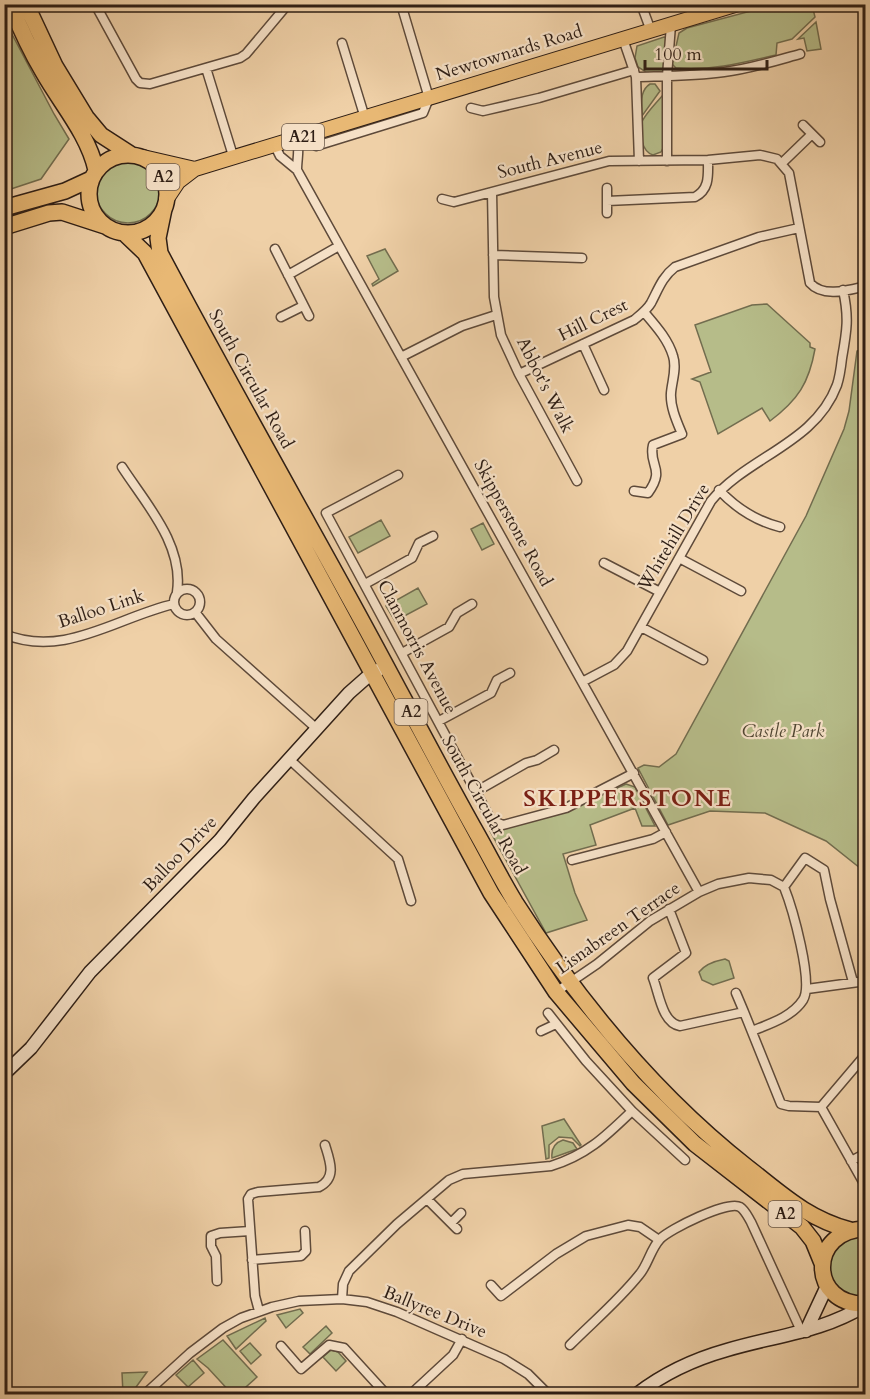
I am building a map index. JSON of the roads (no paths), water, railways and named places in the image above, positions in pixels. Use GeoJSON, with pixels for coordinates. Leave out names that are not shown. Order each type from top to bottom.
{"type":"FeatureCollection","features":[{"type":"Feature","properties":{"kind":"highway"},"geometry":{"type":"LineString","coordinates":[[10,4],[24,38],[42,71],[90,148],[94,175],[89,200],[92,210],[105,226]]}},
{"type":"Feature","properties":{"kind":"highway","name":"A2"},"geometry":{"type":"LineString","coordinates":[[26,4],[56,66],[86,117],[101,135],[160,171],[165,181],[165,205],[157,220],[136,232],[124,233],[105,226]]}},
{"type":"Feature","properties":{"kind":"highway","name":"A2"},"geometry":{"type":"LineString","coordinates":[[94,175],[106,161],[118,155],[137,156]]}},
{"type":"Feature","properties":{"kind":"highway"},"geometry":{"type":"LineString","coordinates":[[4,208],[65,191],[94,175]]}},
{"type":"Feature","properties":{"kind":"highway","name":"South Circular Road"},"geometry":{"type":"LineString","coordinates":[[165,205],[158,238],[160,253],[334,570],[380,670],[491,893],[556,992],[633,1083],[695,1144],[802,1227],[813,1241],[822,1263]]}},
{"type":"Feature","properties":{"kind":"highway"},"geometry":{"type":"LineString","coordinates":[[4,227],[50,213],[62,213],[105,226]]}},
{"type":"Feature","properties":{"kind":"highway","name":"South Circular Road"},"geometry":{"type":"LineString","coordinates":[[124,233],[145,253],[380,670],[513,899],[569,982],[625,1051],[674,1104],[723,1148],[807,1213],[828,1224],[859,1227]]}},
{"type":"Feature","properties":{"kind":"highway","name":"A2"},"geometry":{"type":"LineString","coordinates":[[827,1286],[822,1263],[825,1252],[840,1234],[859,1227]]}},
{"type":"Feature","properties":{"kind":"highway"},"geometry":{"type":"LineString","coordinates":[[827,1286],[834,1295],[844,1301],[855,1305],[866,1305]]}},
{"type":"Feature","properties":{"kind":"main road","name":"Newtownards Road"},"geometry":{"type":"LineString","coordinates":[[165,205],[178,182],[195,169],[738,4]]}},
{"type":"Feature","properties":{"kind":"main road","name":"Newtownards Road"},"geometry":{"type":"LineString","coordinates":[[137,156],[195,169]]}},
{"type":"Feature","properties":{"kind":"street"},"geometry":{"type":"LineString","coordinates":[[95,4],[130,70],[141,83],[150,84],[234,61],[246,54],[288,4]]}},
{"type":"Feature","properties":{"kind":"street"},"geometry":{"type":"LineString","coordinates":[[401,4],[429,98]]}},
{"type":"Feature","properties":{"kind":"street"},"geometry":{"type":"LineString","coordinates":[[641,4],[651,31]]}},
{"type":"Feature","properties":{"kind":"street"},"geometry":{"type":"LineString","coordinates":[[667,161],[671,25]]}},
{"type":"Feature","properties":{"kind":"street"},"geometry":{"type":"LineString","coordinates":[[623,39],[635,73],[639,161]]}},
{"type":"Feature","properties":{"kind":"street"},"geometry":{"type":"LineString","coordinates":[[342,43],[365,118]]}},
{"type":"Feature","properties":{"kind":"street"},"geometry":{"type":"LineString","coordinates":[[471,108],[483,111],[635,73],[668,76],[724,72],[800,54]]}},
{"type":"Feature","properties":{"kind":"street"},"geometry":{"type":"LineString","coordinates":[[206,68],[234,159]]}},
{"type":"Feature","properties":{"kind":"street","name":"Newtownards Road"},"geometry":{"type":"LineString","coordinates":[[316,147],[418,116],[423,113],[429,98]]}},
{"type":"Feature","properties":{"kind":"street"},"geometry":{"type":"LineString","coordinates":[[803,125],[820,142]]}},
{"type":"Feature","properties":{"kind":"street"},"geometry":{"type":"LineString","coordinates":[[812,134],[782,163],[790,179],[810,283],[826,292],[866,286]]}},
{"type":"Feature","properties":{"kind":"street","name":"Skipperstone Road"},"geometry":{"type":"LineString","coordinates":[[297,139],[299,150],[297,170]]}},
{"type":"Feature","properties":{"kind":"street","name":"Skipperstone Road"},"geometry":{"type":"LineString","coordinates":[[275,146],[280,156],[297,170],[699,892]]}},
{"type":"Feature","properties":{"kind":"street","name":"South Avenue"},"geometry":{"type":"LineString","coordinates":[[442,200],[454,202],[609,161],[708,160],[760,155],[772,156],[782,163]]}},
{"type":"Feature","properties":{"kind":"street"},"geometry":{"type":"LineString","coordinates":[[607,201],[695,198],[706,188],[709,176],[708,160]]}},
{"type":"Feature","properties":{"kind":"street"},"geometry":{"type":"LineString","coordinates":[[607,188],[607,213]]}},
{"type":"Feature","properties":{"kind":"street","name":"Abbot's Walk"},"geometry":{"type":"LineString","coordinates":[[492,192],[496,315],[506,348],[519,375],[577,481]]}},
{"type":"Feature","properties":{"kind":"street","name":"Hill Crest"},"geometry":{"type":"LineString","coordinates":[[519,375],[634,320],[645,312],[658,286],[668,272],[675,267],[759,237],[799,228]]}},
{"type":"Feature","properties":{"kind":"street"},"geometry":{"type":"LineString","coordinates":[[288,275],[339,246]]}},
{"type":"Feature","properties":{"kind":"street"},"geometry":{"type":"LineString","coordinates":[[275,249],[309,316]]}},
{"type":"Feature","properties":{"kind":"street"},"geometry":{"type":"LineString","coordinates":[[494,255],[582,258]]}},
{"type":"Feature","properties":{"kind":"street","name":"Whitehill Drive"},"geometry":{"type":"LineString","coordinates":[[582,682],[620,661],[719,490],[739,474],[782,448],[808,428],[826,408],[838,382],[848,325],[843,290]]}},
{"type":"Feature","properties":{"kind":"street"},"geometry":{"type":"LineString","coordinates":[[281,317],[303,306]]}},
{"type":"Feature","properties":{"kind":"street"},"geometry":{"type":"LineString","coordinates":[[634,490],[648,493],[655,483],[657,474],[651,451],[653,445],[682,434],[671,404],[675,370],[674,356],[645,312]]}},
{"type":"Feature","properties":{"kind":"street"},"geometry":{"type":"LineString","coordinates":[[402,357],[462,326],[496,315]]}},
{"type":"Feature","properties":{"kind":"street"},"geometry":{"type":"LineString","coordinates":[[583,344],[604,390]]}},
{"type":"Feature","properties":{"kind":"street"},"geometry":{"type":"LineString","coordinates":[[122,467],[165,534],[177,565],[177,592],[173,600],[174,604],[181,614],[190,615],[195,612],[200,602],[197,594],[190,589],[177,592]]}},
{"type":"Feature","properties":{"kind":"street","name":"Clanmorris Avenue"},"geometry":{"type":"LineString","coordinates":[[398,475],[326,513],[491,820],[502,825],[566,808],[634,773]]}},
{"type":"Feature","properties":{"kind":"street"},"geometry":{"type":"LineString","coordinates":[[719,490],[738,508],[766,523],[780,527]]}},
{"type":"Feature","properties":{"kind":"street"},"geometry":{"type":"LineString","coordinates":[[365,584],[412,558],[419,543],[433,536]]}},
{"type":"Feature","properties":{"kind":"street"},"geometry":{"type":"LineString","coordinates":[[679,558],[741,591]]}},
{"type":"Feature","properties":{"kind":"street"},"geometry":{"type":"LineString","coordinates":[[604,562],[660,592]]}},
{"type":"Feature","properties":{"kind":"street","name":"Balloo Link"},"geometry":{"type":"LineString","coordinates":[[4,634],[22,641],[37,643],[68,640],[150,610],[174,604]]}},
{"type":"Feature","properties":{"kind":"street"},"geometry":{"type":"LineString","coordinates":[[402,653],[449,627],[457,613],[472,604]]}},
{"type":"Feature","properties":{"kind":"street"},"geometry":{"type":"LineString","coordinates":[[195,612],[216,639],[317,729]]}},
{"type":"Feature","properties":{"kind":"street"},"geometry":{"type":"LineString","coordinates":[[641,627],[703,660]]}},
{"type":"Feature","properties":{"kind":"street","name":"Balloo Drive"},"geometry":{"type":"LineString","coordinates":[[4,1074],[31,1048],[90,972],[220,840],[349,693],[380,670]]}},
{"type":"Feature","properties":{"kind":"street"},"geometry":{"type":"LineString","coordinates":[[439,721],[490,693],[497,680],[510,673]]}},
{"type":"Feature","properties":{"kind":"street"},"geometry":{"type":"LineString","coordinates":[[477,791],[554,750]]}},
{"type":"Feature","properties":{"kind":"street"},"geometry":{"type":"LineString","coordinates":[[289,759],[398,859],[411,901]]}},
{"type":"Feature","properties":{"kind":"street"},"geometry":{"type":"LineString","coordinates":[[572,860],[653,838],[666,832]]}},
{"type":"Feature","properties":{"kind":"street"},"geometry":{"type":"LineString","coordinates":[[752,1031],[787,1015],[803,1000],[807,988],[798,934],[784,887],[805,858],[824,870],[853,982]]}},
{"type":"Feature","properties":{"kind":"street","name":"Lisnabreen Terrace"},"geometry":{"type":"LineString","coordinates":[[556,992],[650,921],[699,892],[718,884],[749,878],[771,880],[784,887]]}},
{"type":"Feature","properties":{"kind":"street"},"geometry":{"type":"LineString","coordinates":[[669,909],[686,953],[653,978],[668,1018],[673,1024],[680,1026],[744,1012]]}},
{"type":"Feature","properties":{"kind":"street"},"geometry":{"type":"LineString","coordinates":[[807,988],[866,981]]}},
{"type":"Feature","properties":{"kind":"street"},"geometry":{"type":"LineString","coordinates":[[736,993],[781,1104],[821,1107]]}},
{"type":"Feature","properties":{"kind":"street"},"geometry":{"type":"LineString","coordinates":[[548,1013],[586,1061],[633,1111],[685,1160]]}},
{"type":"Feature","properties":{"kind":"street"},"geometry":{"type":"LineString","coordinates":[[541,1031],[556,1023]]}},
{"type":"Feature","properties":{"kind":"street"},"geometry":{"type":"LineString","coordinates":[[821,1107],[866,1054]]}},
{"type":"Feature","properties":{"kind":"street"},"geometry":{"type":"LineString","coordinates":[[821,1107],[866,1187]]}},
{"type":"Feature","properties":{"kind":"street"},"geometry":{"type":"LineString","coordinates":[[342,1299],[343,1284],[349,1271],[397,1224],[449,1180],[463,1174],[536,1168],[560,1163],[581,1154],[598,1143],[633,1111]]}},
{"type":"Feature","properties":{"kind":"street"},"geometry":{"type":"LineString","coordinates":[[259,1311],[255,1296],[248,1199],[251,1194],[319,1187],[327,1183],[331,1176],[325,1145]]}},
{"type":"Feature","properties":{"kind":"street"},"geometry":{"type":"LineString","coordinates":[[850,1161],[866,1153]]}},
{"type":"Feature","properties":{"kind":"street"},"geometry":{"type":"LineString","coordinates":[[427,1199],[454,1226],[461,1213]]}},
{"type":"Feature","properties":{"kind":"street"},"geometry":{"type":"LineString","coordinates":[[570,1345],[640,1274],[659,1240],[669,1232],[694,1220],[725,1207],[734,1206],[741,1208],[751,1222],[804,1332]]}},
{"type":"Feature","properties":{"kind":"street"},"geometry":{"type":"LineString","coordinates":[[491,1285],[501,1296],[556,1254],[586,1236],[628,1225],[640,1227],[659,1240]]}},
{"type":"Feature","properties":{"kind":"street"},"geometry":{"type":"LineString","coordinates":[[217,1281],[216,1256],[211,1236],[220,1233],[250,1231]]}},
{"type":"Feature","properties":{"kind":"street"},"geometry":{"type":"LineString","coordinates":[[252,1260],[300,1256],[306,1251],[305,1231]]}},
{"type":"Feature","properties":{"kind":"street"},"geometry":{"type":"LineString","coordinates":[[804,1332],[818,1309],[827,1286]]}},
{"type":"Feature","properties":{"kind":"street","name":"Ballyree Drive"},"geometry":{"type":"LineString","coordinates":[[145,1395],[190,1353],[223,1328],[259,1311],[299,1301],[342,1299],[367,1302],[397,1312],[462,1340],[522,1369],[548,1395]]}},
{"type":"Feature","properties":{"kind":"street"},"geometry":{"type":"LineString","coordinates":[[637,1395],[655,1381],[681,1367],[726,1350],[804,1332],[835,1322],[866,1305]]}},
{"type":"Feature","properties":{"kind":"street"},"geometry":{"type":"LineString","coordinates":[[411,1395],[453,1355],[462,1340]]}},
{"type":"Feature","properties":{"kind":"street"},"geometry":{"type":"LineString","coordinates":[[281,1346],[301,1369],[329,1345],[344,1348],[386,1395]]}},
{"type":"Feature","properties":{"kind":"district","name":"SKIPPERSTONE"},"geometry":{"type":"Point","coordinates":[628,798]}},
{"type":"Feature","properties":{"kind":"park label","name":"Castle Park"},"geometry":{"type":"Point","coordinates":[783,731]}}]}
